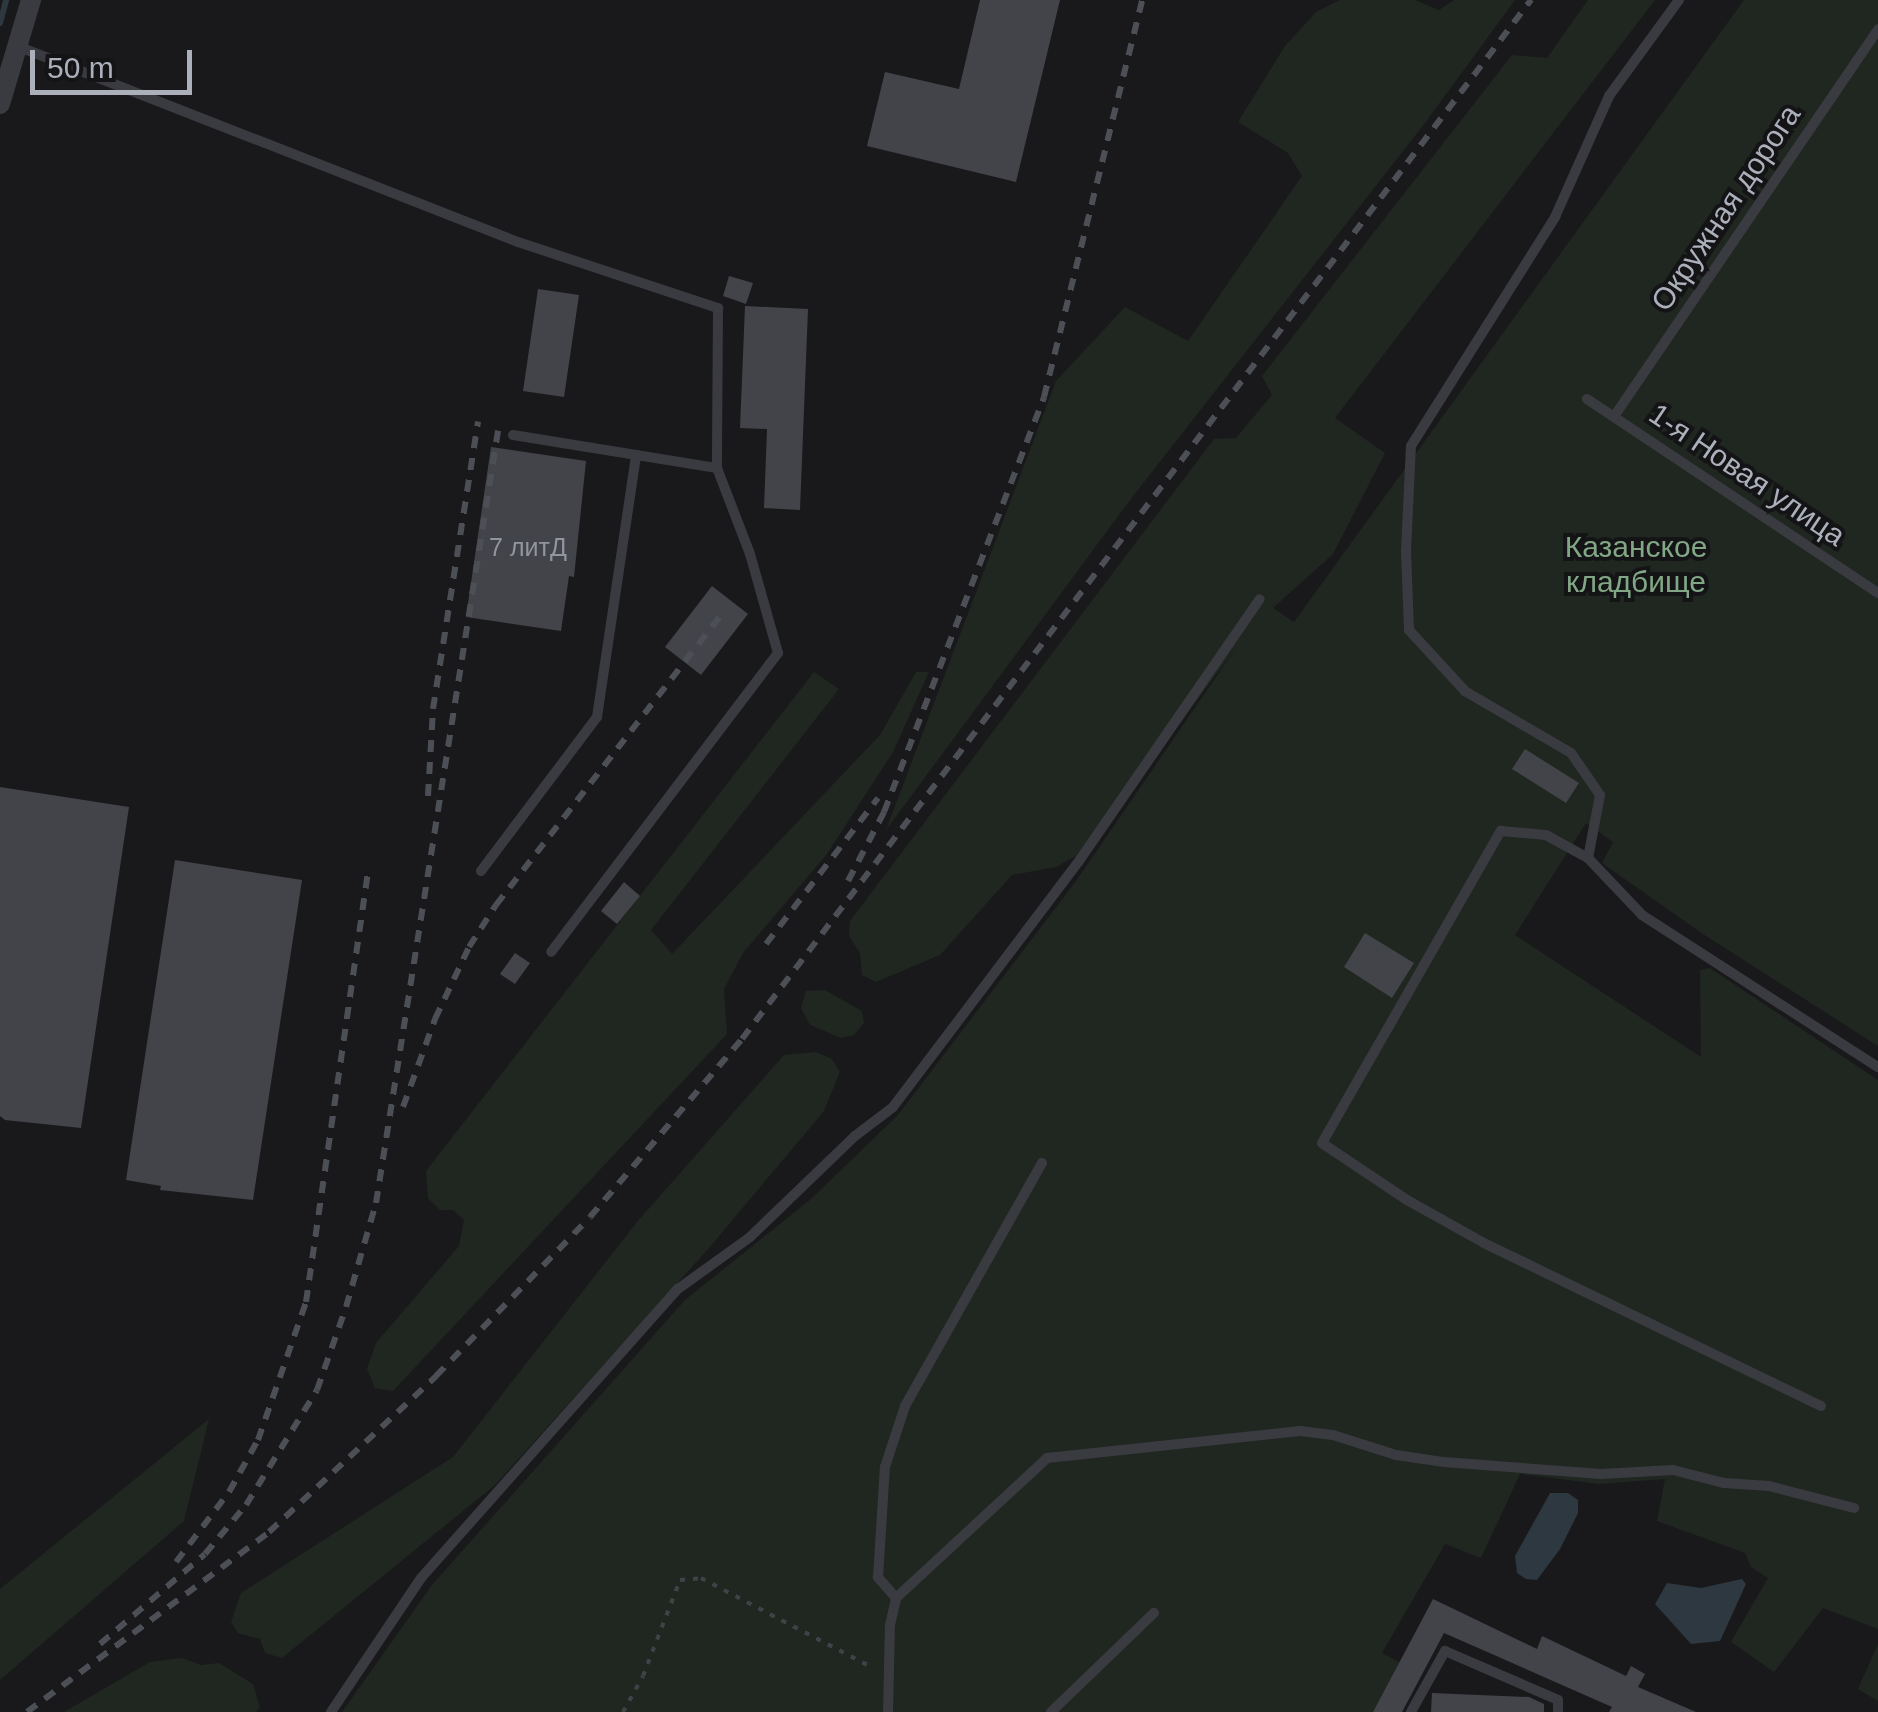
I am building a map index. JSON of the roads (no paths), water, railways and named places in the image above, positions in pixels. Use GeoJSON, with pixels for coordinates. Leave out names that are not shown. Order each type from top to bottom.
{"type":"FeatureCollection","features":[{"type":"Feature","properties":{"kind":"street"},"geometry":{"type":"LineString","coordinates":[[0,104],[31,0]]}},
{"type":"Feature","properties":{"kind":"lane"},"geometry":{"type":"LineString","coordinates":[[1588,858],[1600,795],[1571,754],[1465,691],[1409,630],[1406,551],[1411,446],[1555,216],[1609,96],[1679,0]]}},
{"type":"Feature","properties":{"kind":"lane","name":"Окружная дорога"},"geometry":{"type":"LineString","coordinates":[[1614,415],[1878,29]]}},
{"type":"Feature","properties":{"kind":"lane"},"geometry":{"type":"LineString","coordinates":[[18,46],[518,242],[718,308],[717,468],[750,554],[778,653],[551,952]]}},
{"type":"Feature","properties":{"kind":"lane","name":"1-я Новая улица"},"geometry":{"type":"LineString","coordinates":[[1588,399],[1878,593]]}},
{"type":"Feature","properties":{"kind":"lane"},"geometry":{"type":"LineString","coordinates":[[513,436],[717,468]]}},
{"type":"Feature","properties":{"kind":"lane"},"geometry":{"type":"LineString","coordinates":[[481,871],[597,717],[636,455]]}},
{"type":"Feature","properties":{"kind":"lane"},"geometry":{"type":"LineString","coordinates":[[331,1712],[422,1578],[678,1289],[750,1236],[855,1136],[893,1107],[1079,860],[1260,600]]}},
{"type":"Feature","properties":{"kind":"lane"},"geometry":{"type":"LineString","coordinates":[[1822,1406],[1484,1243],[1407,1200],[1322,1143],[1500,830],[1546,834],[1588,858],[1642,915],[1878,1067]]}},
{"type":"Feature","properties":{"kind":"lane"},"geometry":{"type":"LineString","coordinates":[[896,1598],[878,1577],[880,1532],[886,1467],[905,1406],[1042,1163]]}},
{"type":"Feature","properties":{"kind":"lane"},"geometry":{"type":"LineString","coordinates":[[888,1712],[886,1674],[896,1598],[1047,1458],[1300,1431],[1332,1435],[1396,1456],[1444,1462],[1601,1474],[1672,1470],[1724,1483],[1769,1486],[1854,1508]]}},
{"type":"Feature","properties":{"kind":"lane"},"geometry":{"type":"LineString","coordinates":[[1051,1712],[1154,1613]]}},
{"type":"Feature","properties":{"kind":"lane"},"geometry":{"type":"LineString","coordinates":[[1411,1712],[1445,1651],[1558,1700],[1558,1712]]}},
{"type":"Feature","properties":{"kind":"waterway"},"geometry":{"type":"LineString","coordinates":[[0,23],[6,0]]}},
{"type":"Feature","properties":{"kind":"railway"},"geometry":{"type":"LineString","coordinates":[[848,881],[884,812],[1044,397],[1142,0]]}},
{"type":"Feature","properties":{"kind":"railway"},"geometry":{"type":"LineString","coordinates":[[27,1712],[269,1532],[436,1376],[590,1217],[742,1039],[1531,0]]}},
{"type":"Feature","properties":{"kind":"railway"},"geometry":{"type":"LineString","coordinates":[[428,796],[433,709],[478,421]]}},
{"type":"Feature","properties":{"kind":"railway"},"geometry":{"type":"LineString","coordinates":[[100,1644],[205,1554],[246,1505],[317,1390],[346,1307],[376,1203],[498,431]]}},
{"type":"Feature","properties":{"kind":"railway"},"geometry":{"type":"LineString","coordinates":[[403,1107],[435,1019],[469,947],[496,905],[724,611]]}},
{"type":"Feature","properties":{"kind":"railway"},"geometry":{"type":"LineString","coordinates":[[766,944],[878,798]]}},
{"type":"Feature","properties":{"kind":"railway"},"geometry":{"type":"LineString","coordinates":[[176,1562],[229,1492],[258,1440],[306,1302],[368,872]]}},
{"type":"Feature","properties":{"kind":"park label","name":"Казанское кладбище"},"geometry":{"type":"Point","coordinates":[1636,564]}}]}
